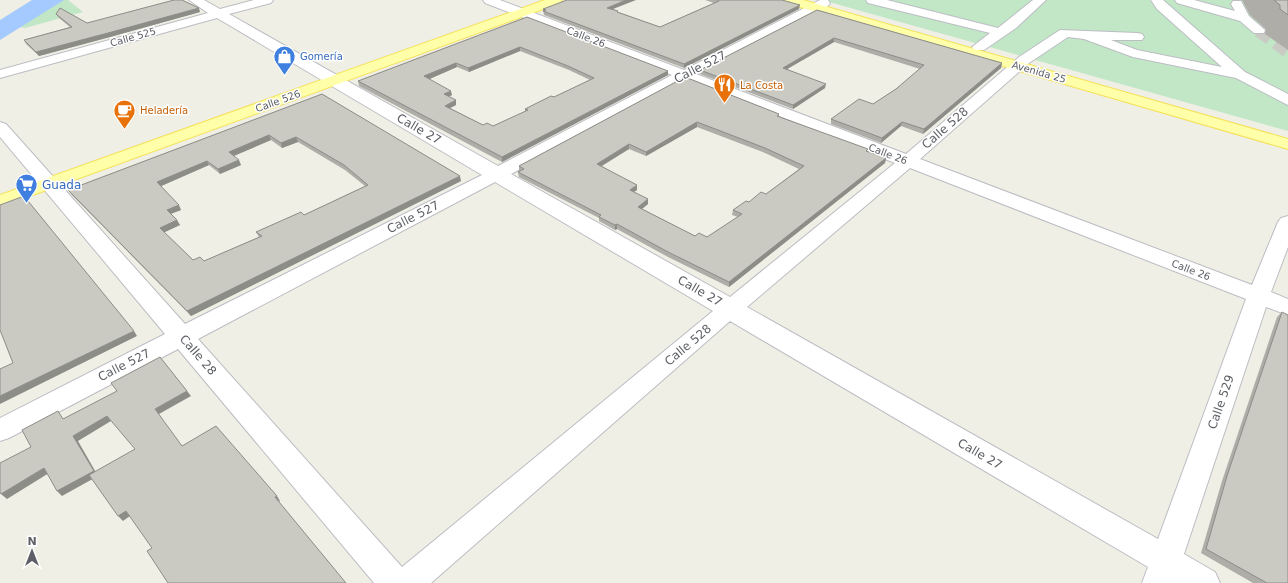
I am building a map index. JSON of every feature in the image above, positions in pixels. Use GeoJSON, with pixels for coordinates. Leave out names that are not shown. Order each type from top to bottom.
{"type":"FeatureCollection","features":[{"type":"Feature","properties":{"kind":"main road","name":"Calle 526"},"geometry":{"type":"LineString","coordinates":[[0,201],[46,179],[521,7],[556,0]]}},
{"type":"Feature","properties":{"kind":"main road","name":"Avenida 25"},"geometry":{"type":"LineString","coordinates":[[790,0],[817,3],[979,47],[1021,63],[1288,135]]}},
{"type":"Feature","properties":{"kind":"main road","name":"Avenida 25"},"geometry":{"type":"LineString","coordinates":[[817,3],[1288,144]]}},
{"type":"Feature","properties":{"kind":"main road","name":"Calle 526"},"geometry":{"type":"LineString","coordinates":[[0,189],[46,179]]}},
{"type":"Feature","properties":{"kind":"street","name":"Calle 27"},"geometry":{"type":"LineString","coordinates":[[195,0],[730,309],[1162,572],[1204,583]]}},
{"type":"Feature","properties":{"kind":"street","name":"Calle 525"},"geometry":{"type":"LineString","coordinates":[[0,74],[267,0]]}},
{"type":"Feature","properties":{"kind":"street","name":"Calle 26"},"geometry":{"type":"LineString","coordinates":[[489,0],[521,7],[684,75],[1288,307]]}},
{"type":"Feature","properties":{"kind":"street"},"geometry":{"type":"LineString","coordinates":[[872,0],[1000,32]]}},
{"type":"Feature","properties":{"kind":"street"},"geometry":{"type":"LineString","coordinates":[[979,47],[1040,0]]}},
{"type":"Feature","properties":{"kind":"street"},"geometry":{"type":"LineString","coordinates":[[1157,0],[1161,6],[1240,75],[1288,100]]}},
{"type":"Feature","properties":{"kind":"street"},"geometry":{"type":"LineString","coordinates":[[1181,0],[1244,18]]}},
{"type":"Feature","properties":{"kind":"street"},"geometry":{"type":"LineString","coordinates":[[1238,0],[1236,4],[1244,18],[1259,30]]}},
{"type":"Feature","properties":{"kind":"street","name":"Calle 527"},"geometry":{"type":"LineString","coordinates":[[0,430],[497,174],[817,3]]}},
{"type":"Feature","properties":{"kind":"street","name":"Calle 528"},"geometry":{"type":"LineString","coordinates":[[407,583],[730,309],[908,161],[1021,63],[1065,33],[1086,35]]}},
{"type":"Feature","properties":{"kind":"street"},"geometry":{"type":"LineString","coordinates":[[1086,35],[1133,53],[1240,75]]}},
{"type":"Feature","properties":{"kind":"street"},"geometry":{"type":"LineString","coordinates":[[1086,35],[1137,37]]}},
{"type":"Feature","properties":{"kind":"street","name":"Calle 28"},"geometry":{"type":"LineString","coordinates":[[0,127],[395,583]]}},
{"type":"Feature","properties":{"kind":"street","name":"Calle 529"},"geometry":{"type":"LineString","coordinates":[[1162,572],[1258,296],[1288,222]]}},
{"type":"Feature","properties":{"kind":"green space"},"geometry":{"type":"Polygon","coordinates":[[[52,0],[68,0],[83,12],[25,28],[13,26],[52,0]]]}},
{"type":"Feature","properties":{"kind":"green space"},"geometry":{"type":"Polygon","coordinates":[[[822,0],[1288,0],[1288,131],[822,0]]]}},
{"type":"Feature","properties":{"kind":"water"},"geometry":{"type":"Polygon","coordinates":[[[32,0],[64,0],[0,40],[0,20],[32,0]]]}},
{"type":"Feature","properties":{"kind":"building"},"geometry":{"type":"Polygon","coordinates":[[[174,0],[182,0],[199,8],[36,52],[24,40],[72,27],[56,14],[60,8],[87,23],[174,0]]]}},
{"type":"Feature","properties":{"kind":"building"},"geometry":{"type":"Polygon","coordinates":[[[567,0],[626,0],[607,8],[660,27],[719,1],[718,0],[782,0],[800,5],[684,64],[543,11],[546,10],[543,9],[567,0]]]}},
{"type":"Feature","properties":{"kind":"building"},"geometry":{"type":"Polygon","coordinates":[[[1274,0],[1288,0],[1288,15],[1280,9],[1280,5],[1274,0]]]}},
{"type":"Feature","properties":{"kind":"building"},"geometry":{"type":"Polygon","coordinates":[[[817,10],[1002,63],[924,129],[902,122],[882,138],[831,119],[859,99],[873,104],[896,89],[924,65],[834,38],[783,68],[826,84],[793,105],[700,70],[817,10]]]}},
{"type":"Feature","properties":{"kind":"building"},"geometry":{"type":"Polygon","coordinates":[[[527,17],[668,71],[502,157],[358,81],[527,17]],[[520,47],[468,68],[456,63],[424,76],[451,91],[444,94],[456,100],[445,106],[483,125],[487,123],[493,126],[528,110],[525,109],[551,96],[554,97],[594,78],[520,47]]]}},
{"type":"Feature","properties":{"kind":"building"},"geometry":{"type":"Polygon","coordinates":[[[685,77],[779,114],[777,116],[868,149],[866,151],[886,158],[729,282],[668,252],[617,224],[615,225],[599,217],[601,215],[518,172],[524,169],[519,166],[685,77]],[[697,122],[646,152],[629,144],[597,164],[637,185],[630,190],[648,199],[638,207],[695,236],[699,233],[707,237],[742,214],[733,210],[746,201],[749,202],[761,192],[766,194],[804,166],[765,148],[697,122]]]}},
{"type":"Feature","properties":{"kind":"building"},"geometry":{"type":"Polygon","coordinates":[[[322,94],[460,176],[187,311],[68,190],[322,94]],[[269,135],[229,152],[239,160],[218,169],[207,161],[157,182],[179,205],[167,210],[177,220],[160,228],[193,260],[200,257],[204,261],[262,236],[256,232],[301,212],[304,215],[368,185],[344,165],[296,137],[281,143],[269,135]]]}},
{"type":"Feature","properties":{"kind":"building"},"geometry":{"type":"Polygon","coordinates":[[[24,196],[134,331],[0,396],[0,369],[13,363],[0,330],[0,205],[24,196]]]}},
{"type":"Feature","properties":{"kind":"building"},"geometry":{"type":"Polygon","coordinates":[[[1282,312],[1288,315],[1288,583],[1267,583],[1206,549],[1227,476],[1282,312]]]}},
{"type":"Feature","properties":{"kind":"building"},"geometry":{"type":"Polygon","coordinates":[[[160,357],[187,391],[155,409],[182,446],[216,426],[277,496],[275,497],[346,583],[168,583],[147,551],[152,548],[126,511],[118,516],[89,475],[135,449],[107,416],[73,436],[94,471],[57,491],[44,468],[1,494],[0,463],[31,447],[22,430],[58,411],[63,419],[117,391],[111,383],[160,357]]]}},
{"type":"Feature","properties":{"kind":"tunnel"},"geometry":{"type":"LineString","coordinates":[[1259,30],[1288,51]]}},
{"type":"Feature","properties":{"kind":"place","name":"Gomería"},"geometry":{"type":"Point","coordinates":[284,76]}},
{"type":"Feature","properties":{"kind":"place","name":"La Costa"},"geometry":{"type":"Point","coordinates":[725,104]}},
{"type":"Feature","properties":{"kind":"place","name":"Heladería"},"geometry":{"type":"Point","coordinates":[124,130]}},
{"type":"Feature","properties":{"kind":"place","name":"Guada"},"geometry":{"type":"Point","coordinates":[27,204]}}]}
